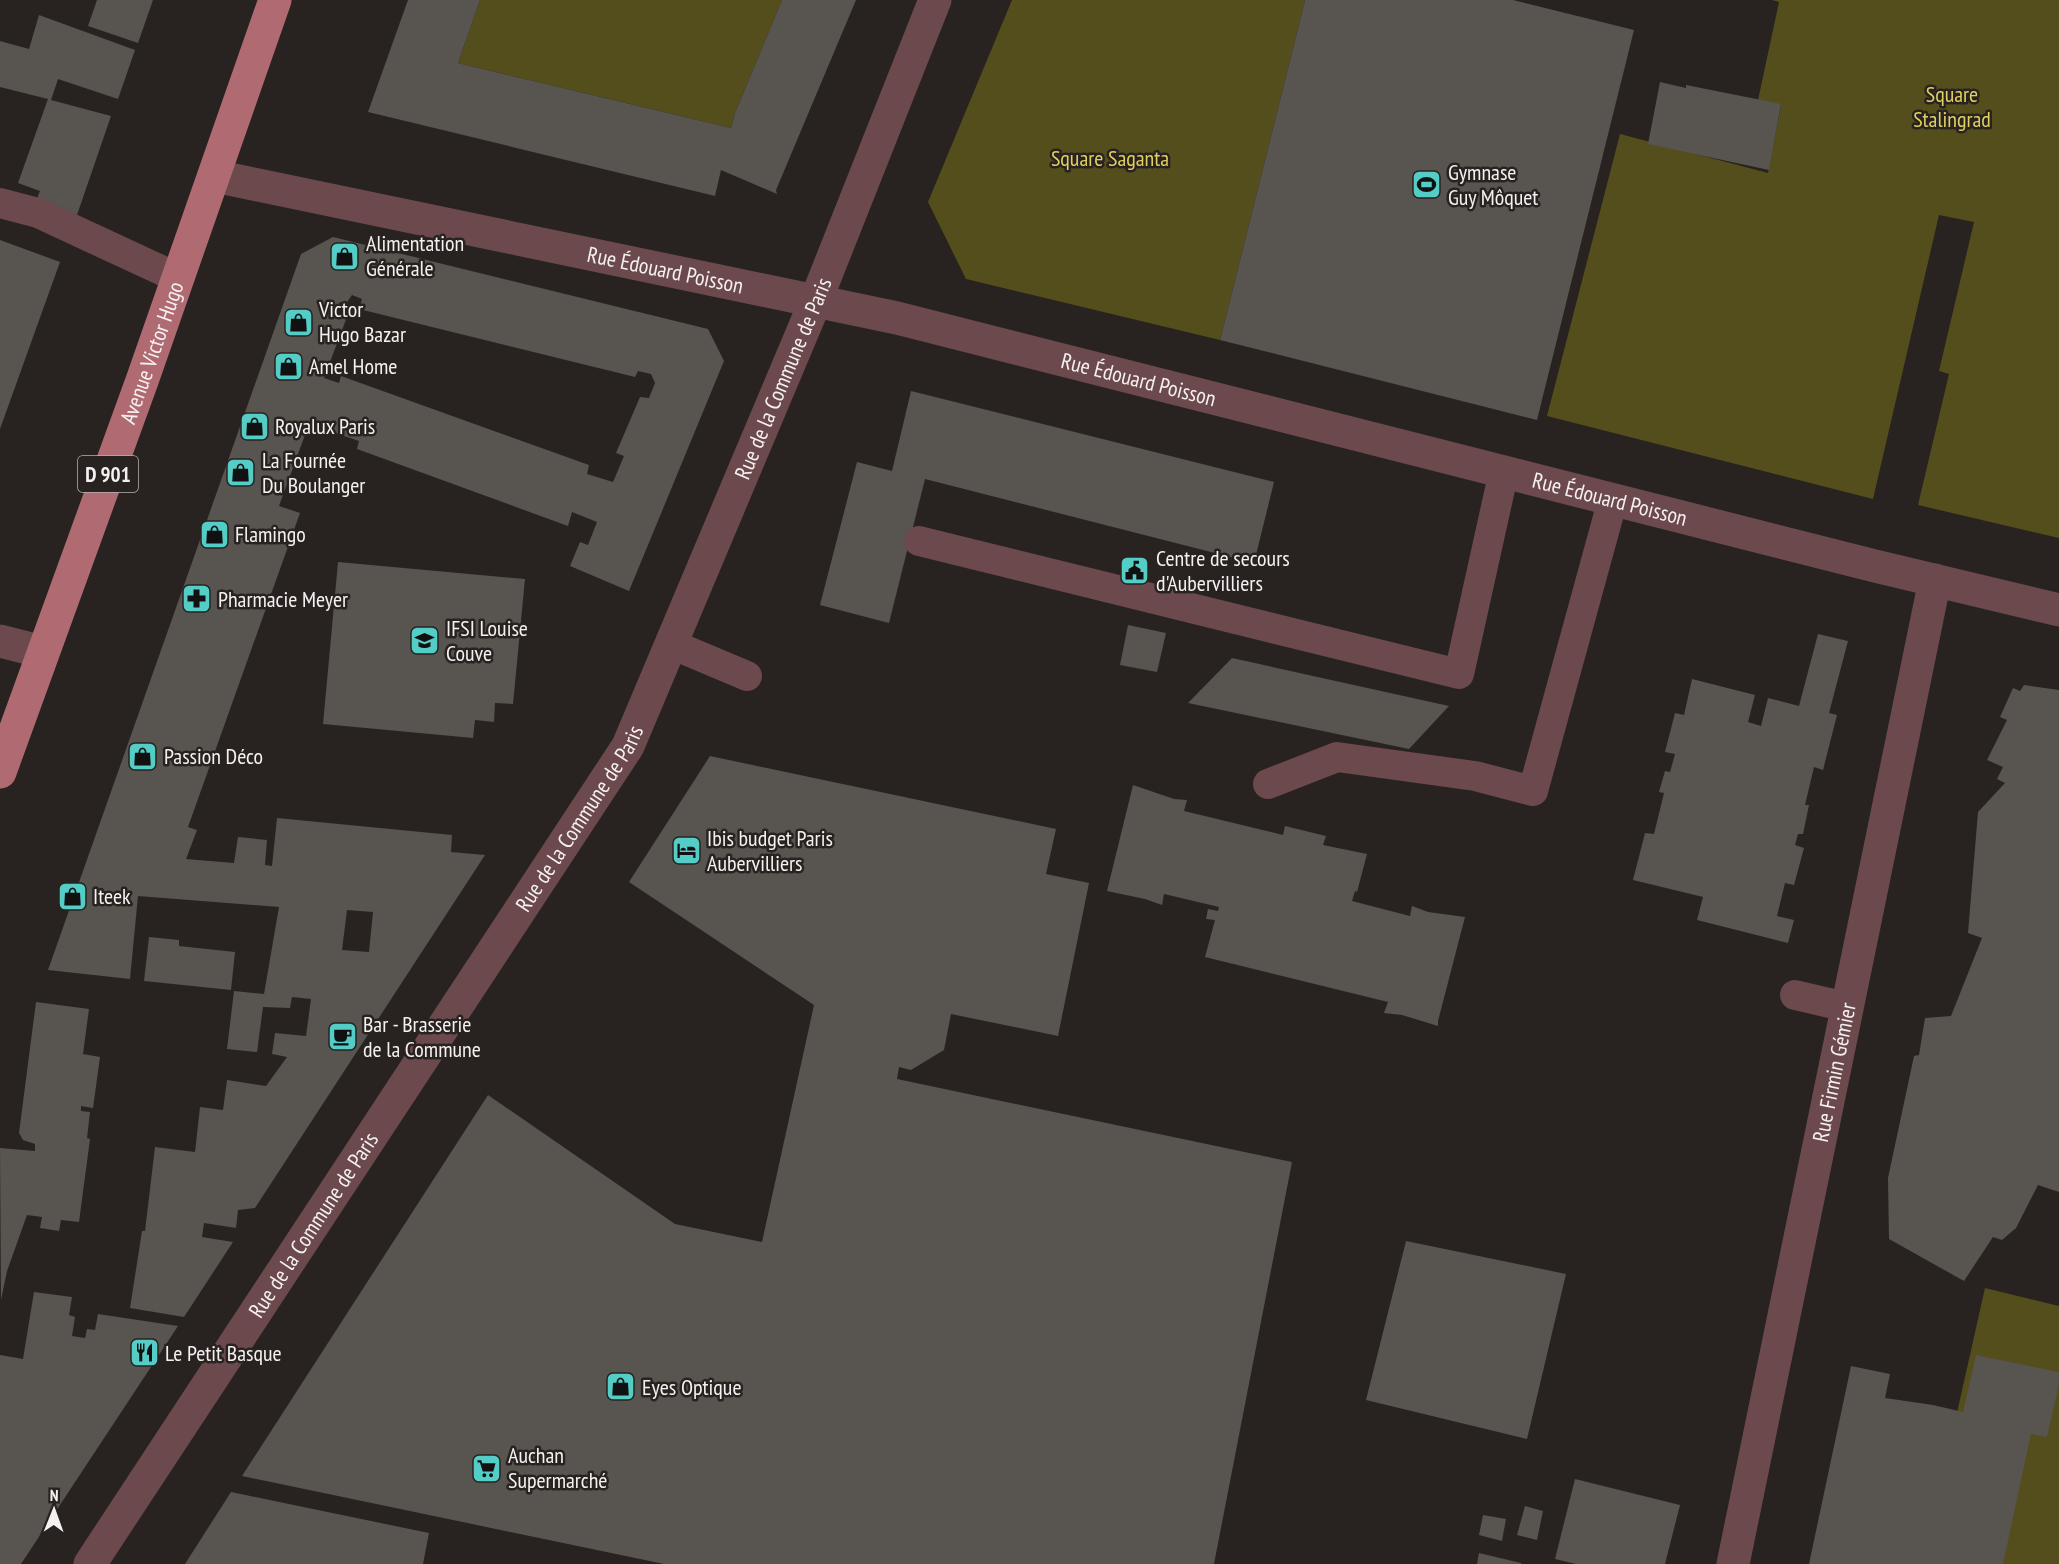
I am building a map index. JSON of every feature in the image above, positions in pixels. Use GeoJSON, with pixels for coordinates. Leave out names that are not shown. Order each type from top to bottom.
{"type":"FeatureCollection","features":[{"type":"Feature","properties":{"kind":"main road","name":"Avenue Victor Hugo"},"geometry":{"type":"LineString","coordinates":[[0,772],[215,176],[275,0]]}},
{"type":"Feature","properties":{"kind":"street","name":"Rue de la Commune de Paris"},"geometry":{"type":"LineString","coordinates":[[90,1564],[628,746],[816,300],[935,0]]}},
{"type":"Feature","properties":{"kind":"street","name":"Rue Édouard Poisson"},"geometry":{"type":"LineString","coordinates":[[215,176],[897,318],[2059,610]]}},
{"type":"Feature","properties":{"kind":"street","name":"Rue Firmin Gémier"},"geometry":{"type":"LineString","coordinates":[[1732,1564],[1935,580]]}},
{"type":"Feature","properties":{"kind":"street"},"geometry":{"type":"LineString","coordinates":[[0,641],[43,652]]}},
{"type":"Feature","properties":{"kind":"lane"},"geometry":{"type":"LineString","coordinates":[[0,203],[38,213],[178,278]]}},
{"type":"Feature","properties":{"kind":"lane"},"geometry":{"type":"LineString","coordinates":[[919,541],[1459,674],[1504,471]]}},
{"type":"Feature","properties":{"kind":"lane"},"geometry":{"type":"LineString","coordinates":[[1268,784],[1337,757],[1475,776],[1533,791],[1613,499]]}},
{"type":"Feature","properties":{"kind":"lane"},"geometry":{"type":"LineString","coordinates":[[671,644],[747,676]]}},
{"type":"Feature","properties":{"kind":"lane"},"geometry":{"type":"LineString","coordinates":[[1795,995],[1847,1007]]}},
{"type":"Feature","properties":{"kind":"green space"},"geometry":{"type":"Polygon","coordinates":[[[480,0],[782,0],[735,113],[731,128],[458,63],[480,0]]]}},
{"type":"Feature","properties":{"kind":"green space","name":"Square Saganta"},"geometry":{"type":"Polygon","coordinates":[[[1012,0],[1305,0],[1220,340],[966,279],[928,202],[1012,0]]]}},
{"type":"Feature","properties":{"kind":"green space","name":"Square Stalingrad"},"geometry":{"type":"Polygon","coordinates":[[[1772,0],[2059,0],[2059,538],[1918,505],[1949,374],[1939,371],[1974,222],[1939,215],[1873,499],[1547,416],[1620,134],[1768,173],[1781,105],[1758,100],[1779,2],[1772,0]]]}},
{"type":"Feature","properties":{"kind":"green space"},"geometry":{"type":"Polygon","coordinates":[[[1985,1288],[2059,1306],[2059,1564],[1923,1564],[1985,1288]]]}},
{"type":"Feature","properties":{"kind":"building"},"geometry":{"type":"Polygon","coordinates":[[[97,0],[153,0],[138,43],[88,26],[97,0]]]}},
{"type":"Feature","properties":{"kind":"building"},"geometry":{"type":"Polygon","coordinates":[[[408,0],[480,0],[458,63],[731,128],[735,113],[782,0],[856,0],[776,190],[777,194],[721,170],[715,196],[368,112],[408,0]]]}},
{"type":"Feature","properties":{"kind":"building","name":"Gymnase Guy Môquet"},"geometry":{"type":"Polygon","coordinates":[[[1305,0],[1513,0],[1634,30],[1537,420],[1220,340],[1305,0]]]}},
{"type":"Feature","properties":{"kind":"building"},"geometry":{"type":"Polygon","coordinates":[[[39,15],[135,50],[118,99],[58,79],[51,100],[111,116],[77,215],[36,201],[40,191],[18,183],[48,99],[0,87],[0,41],[29,49],[39,15]]]}},
{"type":"Feature","properties":{"kind":"building"},"geometry":{"type":"Polygon","coordinates":[[[1660,82],[1781,104],[1769,170],[1648,144],[1660,82]]]}},
{"type":"Feature","properties":{"kind":"building"},"geometry":{"type":"Polygon","coordinates":[[[333,237],[708,329],[724,361],[629,591],[570,566],[580,542],[588,545],[597,522],[572,512],[568,526],[357,449],[359,441],[309,424],[279,506],[300,513],[188,827],[197,830],[186,859],[234,863],[238,837],[267,840],[265,865],[272,866],[277,818],[452,835],[451,852],[485,855],[255,1208],[238,1210],[236,1228],[204,1223],[202,1237],[233,1242],[184,1317],[130,1308],[142,1231],[145,1231],[155,1147],[195,1152],[200,1107],[223,1110],[227,1080],[266,1086],[287,1057],[272,1054],[275,1033],[306,1036],[311,999],[292,997],[290,1008],[263,1007],[257,1052],[227,1049],[234,991],[264,994],[279,907],[138,896],[130,979],[48,970],[301,254],[333,237]],[[352,295],[347,302],[340,302],[336,312],[347,317],[324,378],[339,383],[341,376],[589,465],[587,474],[613,482],[624,456],[616,453],[640,397],[649,398],[655,383],[651,374],[638,371],[635,377],[359,309],[362,299],[352,295]],[[347,910],[342,950],[369,952],[373,912],[347,910]]]}},
{"type":"Feature","properties":{"kind":"building"},"geometry":{"type":"Polygon","coordinates":[[[0,240],[60,262],[0,429],[0,240]]]}},
{"type":"Feature","properties":{"kind":"building"},"geometry":{"type":"Polygon","coordinates":[[[911,391],[1274,482],[1254,563],[925,479],[889,623],[820,605],[857,462],[892,471],[911,391]]]}},
{"type":"Feature","properties":{"kind":"building","name":"IFSI Louise Couve"},"geometry":{"type":"Polygon","coordinates":[[[338,562],[525,579],[513,704],[495,703],[494,722],[475,720],[473,738],[323,724],[338,562]]]}},
{"type":"Feature","properties":{"kind":"building"},"geometry":{"type":"Polygon","coordinates":[[[1128,625],[1166,633],[1157,672],[1120,665],[1128,625]]]}},
{"type":"Feature","properties":{"kind":"building"},"geometry":{"type":"Polygon","coordinates":[[[1818,634],[1848,641],[1829,713],[1837,715],[1823,770],[1814,767],[1805,805],[1809,805],[1803,834],[1798,834],[1795,845],[1804,848],[1794,885],[1785,883],[1777,916],[1794,920],[1788,943],[1697,920],[1703,897],[1633,880],[1645,833],[1654,834],[1664,793],[1659,792],[1665,771],[1670,772],[1675,754],[1665,752],[1675,713],[1684,715],[1692,679],[1755,695],[1748,722],[1761,726],[1768,698],[1799,706],[1818,634]]]}},
{"type":"Feature","properties":{"kind":"building"},"geometry":{"type":"Polygon","coordinates":[[[1232,658],[1449,706],[1409,749],[1188,703],[1232,658]]]}},
{"type":"Feature","properties":{"kind":"building"},"geometry":{"type":"Polygon","coordinates":[[[2024,685],[2059,690],[2059,1192],[2038,1185],[2016,1228],[2002,1240],[1993,1237],[1964,1281],[1889,1239],[1888,1178],[1914,1056],[1919,1055],[1925,1018],[1951,1016],[1982,938],[1968,933],[1978,812],[2005,783],[1997,779],[2003,767],[1987,760],[2007,720],[2000,717],[2013,688],[2020,691],[2024,685]]]}},
{"type":"Feature","properties":{"kind":"building"},"geometry":{"type":"Polygon","coordinates":[[[710,756],[1056,829],[1046,874],[1089,883],[1058,1036],[951,1014],[944,1050],[911,1070],[899,1067],[897,1079],[1292,1162],[1214,1564],[664,1564],[242,1476],[488,1095],[675,1224],[762,1242],[814,1005],[629,882],[710,756]]]}},
{"type":"Feature","properties":{"kind":"building"},"geometry":{"type":"Polygon","coordinates":[[[1133,785],[1174,799],[1187,800],[1184,811],[1283,835],[1285,826],[1326,836],[1323,845],[1367,854],[1357,892],[1355,891],[1352,901],[1410,916],[1412,906],[1428,912],[1465,917],[1438,1026],[1402,1015],[1384,1013],[1388,1002],[1205,957],[1215,920],[1206,919],[1208,909],[1218,911],[1219,907],[1164,894],[1162,905],[1107,891],[1133,785]]]}},
{"type":"Feature","properties":{"kind":"building"},"geometry":{"type":"Polygon","coordinates":[[[149,937],[179,940],[179,946],[235,952],[231,990],[144,981],[149,937]]]}},
{"type":"Feature","properties":{"kind":"building"},"geometry":{"type":"Polygon","coordinates":[[[36,1002],[89,1009],[83,1054],[100,1057],[93,1108],[81,1106],[81,1111],[90,1112],[87,1138],[90,1139],[79,1222],[61,1220],[59,1231],[40,1228],[42,1217],[27,1215],[7,1271],[1,1300],[0,1148],[35,1151],[35,1144],[23,1140],[19,1133],[36,1002]]]}},
{"type":"Feature","properties":{"kind":"building"},"geometry":{"type":"Polygon","coordinates":[[[1406,1241],[1566,1274],[1527,1439],[1366,1400],[1406,1241]]]}},
{"type":"Feature","properties":{"kind":"building"},"geometry":{"type":"Polygon","coordinates":[[[34,1292],[72,1297],[69,1315],[75,1317],[72,1336],[85,1338],[87,1329],[95,1330],[98,1314],[178,1326],[21,1564],[0,1564],[0,1355],[23,1359],[34,1292]]]}},
{"type":"Feature","properties":{"kind":"building"},"geometry":{"type":"Polygon","coordinates":[[[1976,1355],[2059,1372],[2059,1384],[2047,1437],[2031,1434],[2003,1564],[1809,1564],[1851,1366],[1890,1374],[1885,1398],[1963,1412],[1976,1355]]]}},
{"type":"Feature","properties":{"kind":"building"},"geometry":{"type":"Polygon","coordinates":[[[1575,1479],[1680,1505],[1665,1564],[1576,1564],[1555,1559],[1575,1479]]]}},
{"type":"Feature","properties":{"kind":"building"},"geometry":{"type":"Polygon","coordinates":[[[231,1492],[429,1533],[423,1564],[185,1564],[231,1492]]]}},
{"type":"Feature","properties":{"kind":"building"},"geometry":{"type":"Polygon","coordinates":[[[1525,1506],[1543,1511],[1537,1540],[1517,1535],[1525,1506]]]}},
{"type":"Feature","properties":{"kind":"building"},"geometry":{"type":"Polygon","coordinates":[[[1483,1515],[1506,1519],[1502,1541],[1479,1535],[1483,1515]]]}},
{"type":"Feature","properties":{"kind":"building"},"geometry":{"type":"Polygon","coordinates":[[[1479,1553],[1521,1563],[1521,1564],[1477,1564],[1479,1553]]]}},
{"type":"Feature","properties":{"kind":"place","name":"Gymnase Guy Môquet"},"geometry":{"type":"Point","coordinates":[1427,185]}},
{"type":"Feature","properties":{"kind":"place","name":"Alimentation Générale"},"geometry":{"type":"Point","coordinates":[345,256]}},
{"type":"Feature","properties":{"kind":"place","name":"Victor Hugo Bazar"},"geometry":{"type":"Point","coordinates":[298,322]}},
{"type":"Feature","properties":{"kind":"place","name":"Amel Home"},"geometry":{"type":"Point","coordinates":[288,366]}},
{"type":"Feature","properties":{"kind":"place","name":"Royalux Paris"},"geometry":{"type":"Point","coordinates":[254,426]}},
{"type":"Feature","properties":{"kind":"place","name":"La Fournée Du Boulanger"},"geometry":{"type":"Point","coordinates":[241,473]}},
{"type":"Feature","properties":{"kind":"place","name":"Flamingo"},"geometry":{"type":"Point","coordinates":[214,534]}},
{"type":"Feature","properties":{"kind":"place","name":"Centre de secours d'Aubervilliers"},"geometry":{"type":"Point","coordinates":[1135,571]}},
{"type":"Feature","properties":{"kind":"place","name":"Pharmacie Meyer"},"geometry":{"type":"Point","coordinates":[197,599]}},
{"type":"Feature","properties":{"kind":"place","name":"IFSI Louise Couve"},"geometry":{"type":"Point","coordinates":[425,641]}},
{"type":"Feature","properties":{"kind":"place","name":"Passion Déco"},"geometry":{"type":"Point","coordinates":[143,756]}},
{"type":"Feature","properties":{"kind":"place","name":"Ibis budget Paris Aubervilliers"},"geometry":{"type":"Point","coordinates":[686,851]}},
{"type":"Feature","properties":{"kind":"place","name":"Iteek"},"geometry":{"type":"Point","coordinates":[72,896]}},
{"type":"Feature","properties":{"kind":"place","name":"Bar - Brasserie de la Commune"},"geometry":{"type":"Point","coordinates":[342,1037]}},
{"type":"Feature","properties":{"kind":"place","name":"Le Petit Basque"},"geometry":{"type":"Point","coordinates":[144,1353]}},
{"type":"Feature","properties":{"kind":"place","name":"Eyes Optique"},"geometry":{"type":"Point","coordinates":[621,1387]}},
{"type":"Feature","properties":{"kind":"place","name":"Auchan Supermarché"},"geometry":{"type":"Point","coordinates":[487,1468]}}]}
